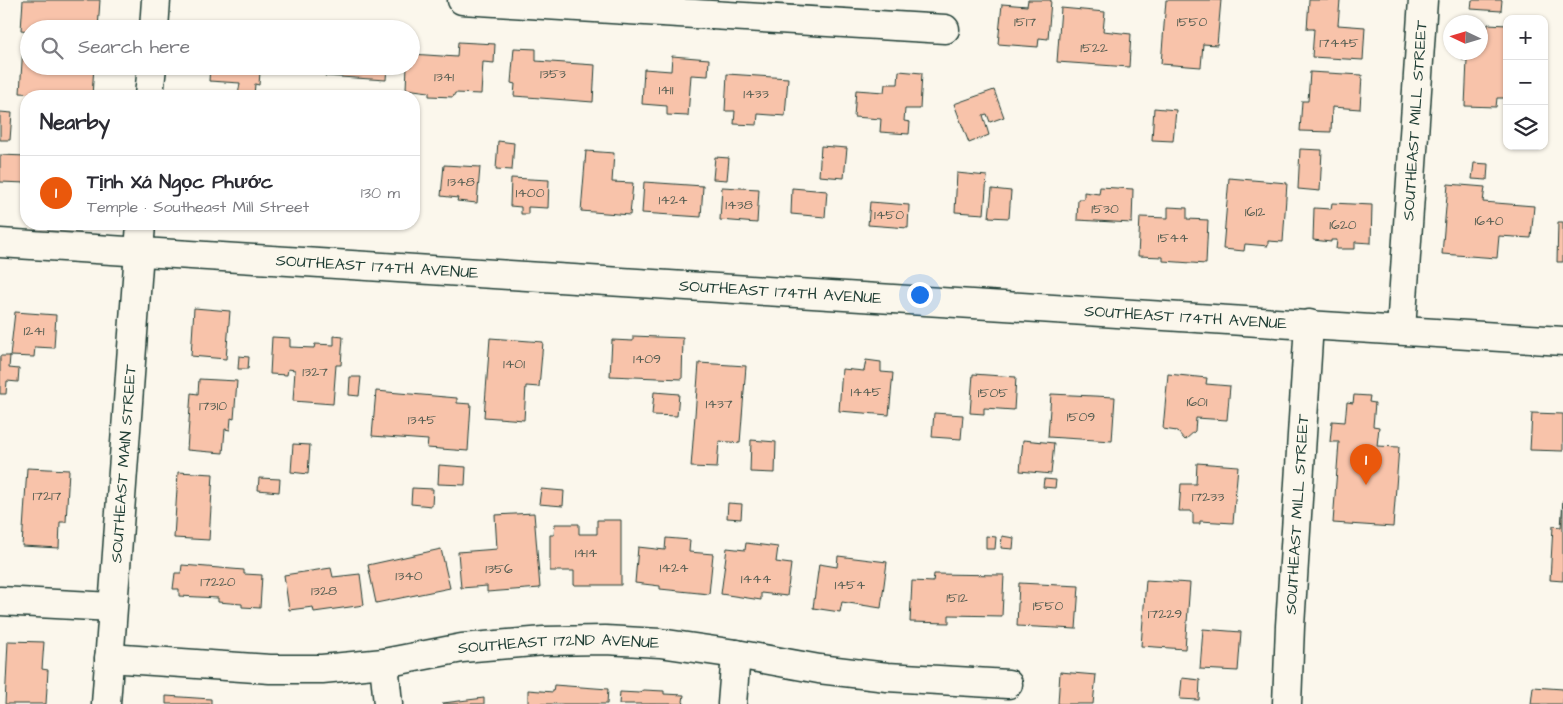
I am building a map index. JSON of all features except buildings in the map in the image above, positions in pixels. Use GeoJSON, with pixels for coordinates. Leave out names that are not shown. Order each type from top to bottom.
{"type":"FeatureCollection","features":[{"type":"Feature","properties":{"kind":"street"},"geometry":{"type":"LineString","coordinates":[[155,20],[156,0]]}},
{"type":"Feature","properties":{"kind":"street"},"geometry":{"type":"LineString","coordinates":[[462,0],[945,30]]}},
{"type":"Feature","properties":{"kind":"street","name":"SOUTHEAST MILL STREET"},"geometry":{"type":"LineString","coordinates":[[1400,330],[1423,0]]}},
{"type":"Feature","properties":{"kind":"street"},"geometry":{"type":"LineString","coordinates":[[150,90],[151,75]]}},
{"type":"Feature","properties":{"kind":"street","name":"SOUTHEAST MAIN STREET"},"geometry":{"type":"LineString","coordinates":[[106,704],[141,230]]}},
{"type":"Feature","properties":{"kind":"street","name":"SOUTHEAST 174TH AVENUE"},"geometry":{"type":"LineString","coordinates":[[0,243],[1563,341]]}},
{"type":"Feature","properties":{"kind":"street","name":"SOUTHEAST MILL STREET"},"geometry":{"type":"LineString","coordinates":[[1287,704],[1290,626],[1309,324]]}},
{"type":"Feature","properties":{"kind":"street"},"geometry":{"type":"LineString","coordinates":[[0,601],[112,607]]}},
{"type":"Feature","properties":{"kind":"street","name":"SOUTHEAST 172ND AVENUE"},"geometry":{"type":"LineString","coordinates":[[109,658],[270,669],[322,669],[384,663],[462,648],[544,641],[604,640],[660,643],[819,669],[887,677],[1008,684]]}},
{"type":"Feature","properties":{"kind":"street"},"geometry":{"type":"LineString","coordinates":[[732,704],[736,654]]}},
{"type":"Feature","properties":{"kind":"street"},"geometry":{"type":"LineString","coordinates":[[384,663],[388,704]]}},
{"type":"Feature","properties":{"kind":"place","name":"Tịnh Xá Ngọc Phước"},"geometry":{"type":"Point","coordinates":[1366,485]}}]}
